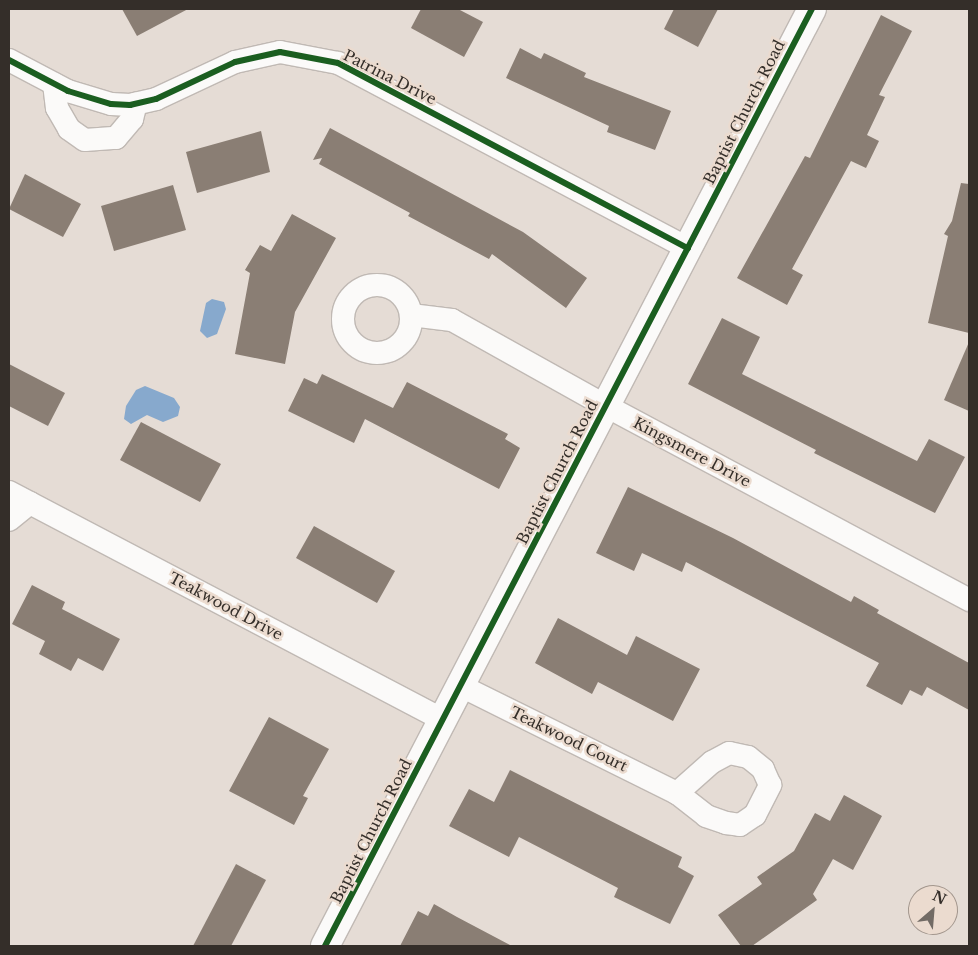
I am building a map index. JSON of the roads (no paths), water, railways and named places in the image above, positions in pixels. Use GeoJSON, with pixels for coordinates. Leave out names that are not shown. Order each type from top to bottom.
{"type":"FeatureCollection","features":[{"type":"Feature","properties":{"kind":"street","name":"Baptist Church Road"},"geometry":{"type":"LineString","coordinates":[[325,946],[812,9]]}},
{"type":"Feature","properties":{"kind":"street","name":"Patrina Drive"},"geometry":{"type":"LineString","coordinates":[[9,60],[54,84],[111,104],[136,103],[180,89],[235,62],[280,52],[338,63],[688,248]]}},
{"type":"Feature","properties":{"kind":"street"},"geometry":{"type":"LineString","coordinates":[[54,84],[58,108],[69,129],[85,140],[116,138],[132,119],[136,103]]}},
{"type":"Feature","properties":{"kind":"street","name":"Kingsmere Drive"},"geometry":{"type":"LineString","coordinates":[[412,314],[452,320],[606,406],[967,592]]}},
{"type":"Feature","properties":{"kind":"street","name":"Teakwood Drive"},"geometry":{"type":"LineString","coordinates":[[9,492],[443,720]]}},
{"type":"Feature","properties":{"kind":"street"},"geometry":{"type":"LineString","coordinates":[[9,520],[30,503]]}},
{"type":"Feature","properties":{"kind":"street","name":"Teakwood Court"},"geometry":{"type":"LineString","coordinates":[[461,686],[677,792]]}},
{"type":"Feature","properties":{"kind":"water"},"geometry":{"type":"Polygon","coordinates":[[[212,299],[224,302],[226,309],[217,334],[207,338],[200,331],[206,303],[212,299]]]}},
{"type":"Feature","properties":{"kind":"water"},"geometry":{"type":"Polygon","coordinates":[[[145,386],[174,398],[180,407],[178,416],[163,422],[147,415],[131,424],[124,419],[126,406],[136,390],[145,386]]]}}]}
